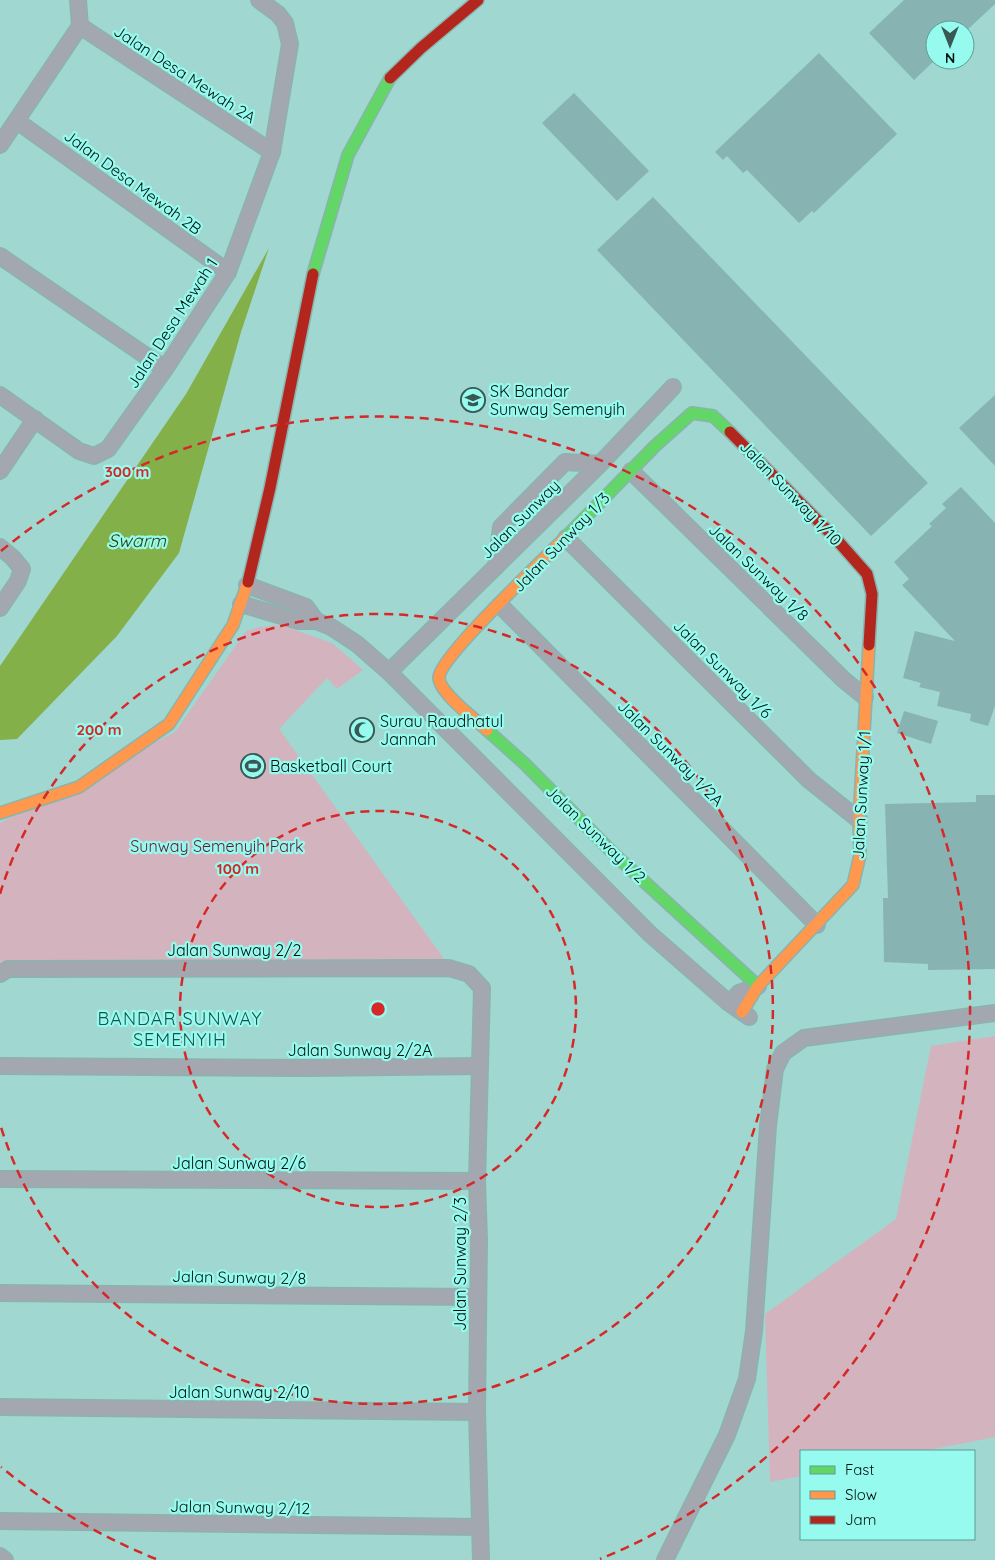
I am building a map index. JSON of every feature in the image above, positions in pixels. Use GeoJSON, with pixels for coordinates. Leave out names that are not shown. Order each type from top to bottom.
{"type":"FeatureCollection","features":[{"type":"Feature","properties":{"kind":"street"},"geometry":{"type":"LineString","coordinates":[[0,145],[80,26],[78,0]]}},
{"type":"Feature","properties":{"kind":"street","name":"Jalan Desa Mewah 1"},"geometry":{"type":"LineString","coordinates":[[35,419],[79,451],[94,456],[108,449],[165,369],[228,272],[272,152],[290,44],[285,23],[278,14],[259,0]]}},
{"type":"Feature","properties":{"kind":"street"},"geometry":{"type":"LineString","coordinates":[[0,813],[79,787],[169,724],[233,625],[247,585],[270,488],[308,288],[348,155],[386,82],[421,48],[478,0]]}},
{"type":"Feature","properties":{"kind":"street","name":"Jalan Desa Mewah 2A"},"geometry":{"type":"LineString","coordinates":[[80,26],[272,152]]}},
{"type":"Feature","properties":{"kind":"street","name":"Jalan Desa Mewah 2B"},"geometry":{"type":"LineString","coordinates":[[17,121],[228,272]]}},
{"type":"Feature","properties":{"kind":"street"},"geometry":{"type":"LineString","coordinates":[[0,256],[165,369]]}},
{"type":"Feature","properties":{"kind":"street","name":"Jalan Sunway"},"geometry":{"type":"LineString","coordinates":[[389,672],[600,464],[673,387]]}},
{"type":"Feature","properties":{"kind":"street"},"geometry":{"type":"LineString","coordinates":[[0,395],[35,419],[0,471]]}},
{"type":"Feature","properties":{"kind":"street","name":"Jalan Sunway 1/3"},"geometry":{"type":"LineString","coordinates":[[439,678],[444,666],[464,641],[631,471],[692,413]]}},
{"type":"Feature","properties":{"kind":"street","name":"Jalan Sunway 1/10"},"geometry":{"type":"LineString","coordinates":[[692,413],[713,416],[734,436],[837,540],[861,567],[867,574],[872,594]]}},
{"type":"Feature","properties":{"kind":"street"},"geometry":{"type":"LineString","coordinates":[[496,567],[500,527],[565,462],[600,464]]}},
{"type":"Feature","properties":{"kind":"street","name":"Jalan Sunway 1/8"},"geometry":{"type":"LineString","coordinates":[[631,471],[844,680],[865,697]]}},
{"type":"Feature","properties":{"kind":"street","name":"Jalan Sunway 1/6"},"geometry":{"type":"LineString","coordinates":[[566,538],[809,780],[859,820]]}},
{"type":"Feature","properties":{"kind":"street"},"geometry":{"type":"LineString","coordinates":[[0,547],[22,569],[18,581],[0,608]]}},
{"type":"Feature","properties":{"kind":"street"},"geometry":{"type":"LineString","coordinates":[[247,585],[306,607],[316,620]]}},
{"type":"Feature","properties":{"kind":"street","name":"Jalan Sunway 1/1"},"geometry":{"type":"LineString","coordinates":[[746,1015],[758,986],[853,885],[860,855],[859,820],[872,594]]}},
{"type":"Feature","properties":{"kind":"street"},"geometry":{"type":"LineString","coordinates":[[241,604],[298,621],[316,620],[332,627],[357,644],[389,672],[650,934],[729,1003],[746,1015]]}},
{"type":"Feature","properties":{"kind":"street","name":"Jalan Sunway 1/2A"},"geometry":{"type":"LineString","coordinates":[[500,605],[817,925]]}},
{"type":"Feature","properties":{"kind":"street","name":"Jalan Sunway 1/2"},"geometry":{"type":"LineString","coordinates":[[439,678],[444,690],[525,764],[613,853],[758,986]]}},
{"type":"Feature","properties":{"kind":"street","name":"Jalan Sunway 2/2"},"geometry":{"type":"LineString","coordinates":[[0,974],[8,969],[449,968],[469,974]]}},
{"type":"Feature","properties":{"kind":"street","name":"Jalan Sunway 2/3"},"geometry":{"type":"LineString","coordinates":[[469,974],[482,988],[477,1181],[481,1560]]}},
{"type":"Feature","properties":{"kind":"street"},"geometry":{"type":"LineString","coordinates":[[729,1003],[740,992],[758,986]]}},
{"type":"Feature","properties":{"kind":"street"},"geometry":{"type":"LineString","coordinates":[[665,1560],[726,1435],[747,1379],[754,1331],[768,1126],[775,1069],[783,1053],[804,1038],[995,1013]]}},
{"type":"Feature","properties":{"kind":"street","name":"Jalan Sunway 2/2A"},"geometry":{"type":"LineString","coordinates":[[0,1066],[307,1068],[480,1066]]}},
{"type":"Feature","properties":{"kind":"street","name":"Jalan Sunway 2/6"},"geometry":{"type":"LineString","coordinates":[[0,1179],[477,1181]]}},
{"type":"Feature","properties":{"kind":"street","name":"Jalan Sunway 2/8"},"geometry":{"type":"LineString","coordinates":[[0,1294],[478,1297]]}},
{"type":"Feature","properties":{"kind":"street","name":"Jalan Sunway 2/10"},"geometry":{"type":"LineString","coordinates":[[0,1408],[478,1412]]}},
{"type":"Feature","properties":{"kind":"street","name":"Jalan Sunway 2/12"},"geometry":{"type":"LineString","coordinates":[[0,1521],[480,1527]]}},
{"type":"Feature","properties":{"kind":"street"},"geometry":{"type":"LineString","coordinates":[[0,1556],[5,1560]]}},
{"type":"Feature","properties":{"kind":"green space","name":"Sunway Semenyih Park"},"geometry":{"type":"Polygon","coordinates":[[[281,625],[332,643],[363,670],[337,689],[327,678],[279,729],[447,963],[0,964],[0,823],[175,732],[246,631],[260,627],[281,625]]]}},
{"type":"Feature","properties":{"kind":"green space"},"geometry":{"type":"Polygon","coordinates":[[[995,1036],[995,1437],[929,1450],[800,1450],[800,1476],[770,1482],[765,1314],[896,1219],[931,1046],[995,1036]]]}},
{"type":"Feature","properties":{"kind":"water","name":"Swarm"},"geometry":{"type":"Polygon","coordinates":[[[269,248],[241,332],[179,553],[117,636],[17,739],[0,740],[0,666],[186,394],[269,248]]]}},
{"type":"Feature","properties":{"kind":"building"},"geometry":{"type":"Polygon","coordinates":[[[904,0],[995,0],[995,4],[975,23],[975,20],[925,20],[925,70],[914,80],[869,33],[904,0]]]}},
{"type":"Feature","properties":{"kind":"building"},"geometry":{"type":"Polygon","coordinates":[[[819,53],[897,134],[814,213],[812,211],[799,223],[747,170],[743,173],[727,156],[723,160],[715,152],[819,53]]]}},
{"type":"Feature","properties":{"kind":"building"},"geometry":{"type":"Polygon","coordinates":[[[574,93],[649,171],[617,201],[542,123],[574,93]]]}},
{"type":"Feature","properties":{"kind":"building"},"geometry":{"type":"Polygon","coordinates":[[[653,197],[928,483],[871,536],[597,250],[653,197]]]}},
{"type":"Feature","properties":{"kind":"building"},"geometry":{"type":"Polygon","coordinates":[[[995,395],[995,466],[959,428],[995,395]]]}},
{"type":"Feature","properties":{"kind":"building"},"geometry":{"type":"Polygon","coordinates":[[[961,487],[995,523],[995,706],[988,726],[970,721],[971,714],[937,706],[940,692],[919,687],[921,683],[903,678],[915,631],[955,641],[902,585],[909,579],[894,562],[932,526],[929,524],[946,508],[942,504],[961,487]]]}},
{"type":"Feature","properties":{"kind":"building"},"geometry":{"type":"Polygon","coordinates":[[[904,711],[938,721],[931,744],[897,733],[904,711]]]}},
{"type":"Feature","properties":{"kind":"building"},"geometry":{"type":"Polygon","coordinates":[[[976,795],[995,795],[995,969],[928,970],[928,964],[884,962],[883,898],[888,898],[885,804],[976,802],[976,795]]]}},
{"type":"Feature","properties":{"kind":"traffic: fast"},"geometry":{"type":"LineString","coordinates":[[313,274],[348,155],[390,78]]}},
{"type":"Feature","properties":{"kind":"traffic: fast"},"geometry":{"type":"LineString","coordinates":[[565,538],[655,446],[692,413],[713,416],[730,432]]}},
{"type":"Feature","properties":{"kind":"traffic: fast"},"geometry":{"type":"LineString","coordinates":[[487,730],[525,764],[613,853],[758,986]]}},
{"type":"Feature","properties":{"kind":"traffic: slow"},"geometry":{"type":"LineString","coordinates":[[487,730],[451,698],[440,683],[439,677],[444,666],[474,629],[565,538]]}},
{"type":"Feature","properties":{"kind":"traffic: slow"},"geometry":{"type":"LineString","coordinates":[[0,813],[79,787],[169,724],[233,625],[248,582]]}},
{"type":"Feature","properties":{"kind":"traffic: slow"},"geometry":{"type":"LineString","coordinates":[[742,1012],[758,986],[853,885],[860,855],[859,820],[869,645]]}},
{"type":"Feature","properties":{"kind":"traffic: jam"},"geometry":{"type":"LineString","coordinates":[[390,78],[421,48],[478,0]]}},
{"type":"Feature","properties":{"kind":"traffic: jam"},"geometry":{"type":"LineString","coordinates":[[248,582],[270,488],[313,274]]}},
{"type":"Feature","properties":{"kind":"traffic: jam"},"geometry":{"type":"LineString","coordinates":[[730,432],[837,540],[867,574],[872,594],[869,645]]}},
{"type":"Feature","properties":{"kind":"place","name":"SK Bandar Sunway Semenyih"},"geometry":{"type":"Point","coordinates":[473,400]}},
{"type":"Feature","properties":{"kind":"place","name":"Surau Raudhatul Jannah"},"geometry":{"type":"Point","coordinates":[362,730]}},
{"type":"Feature","properties":{"kind":"place","name":"Basketball Court"},"geometry":{"type":"Point","coordinates":[253,766]}},
{"type":"Feature","properties":{"kind":"district","name":"BANDAR SUNWAY SEMENYIH"},"geometry":{"type":"Point","coordinates":[180,1028]}}]}
